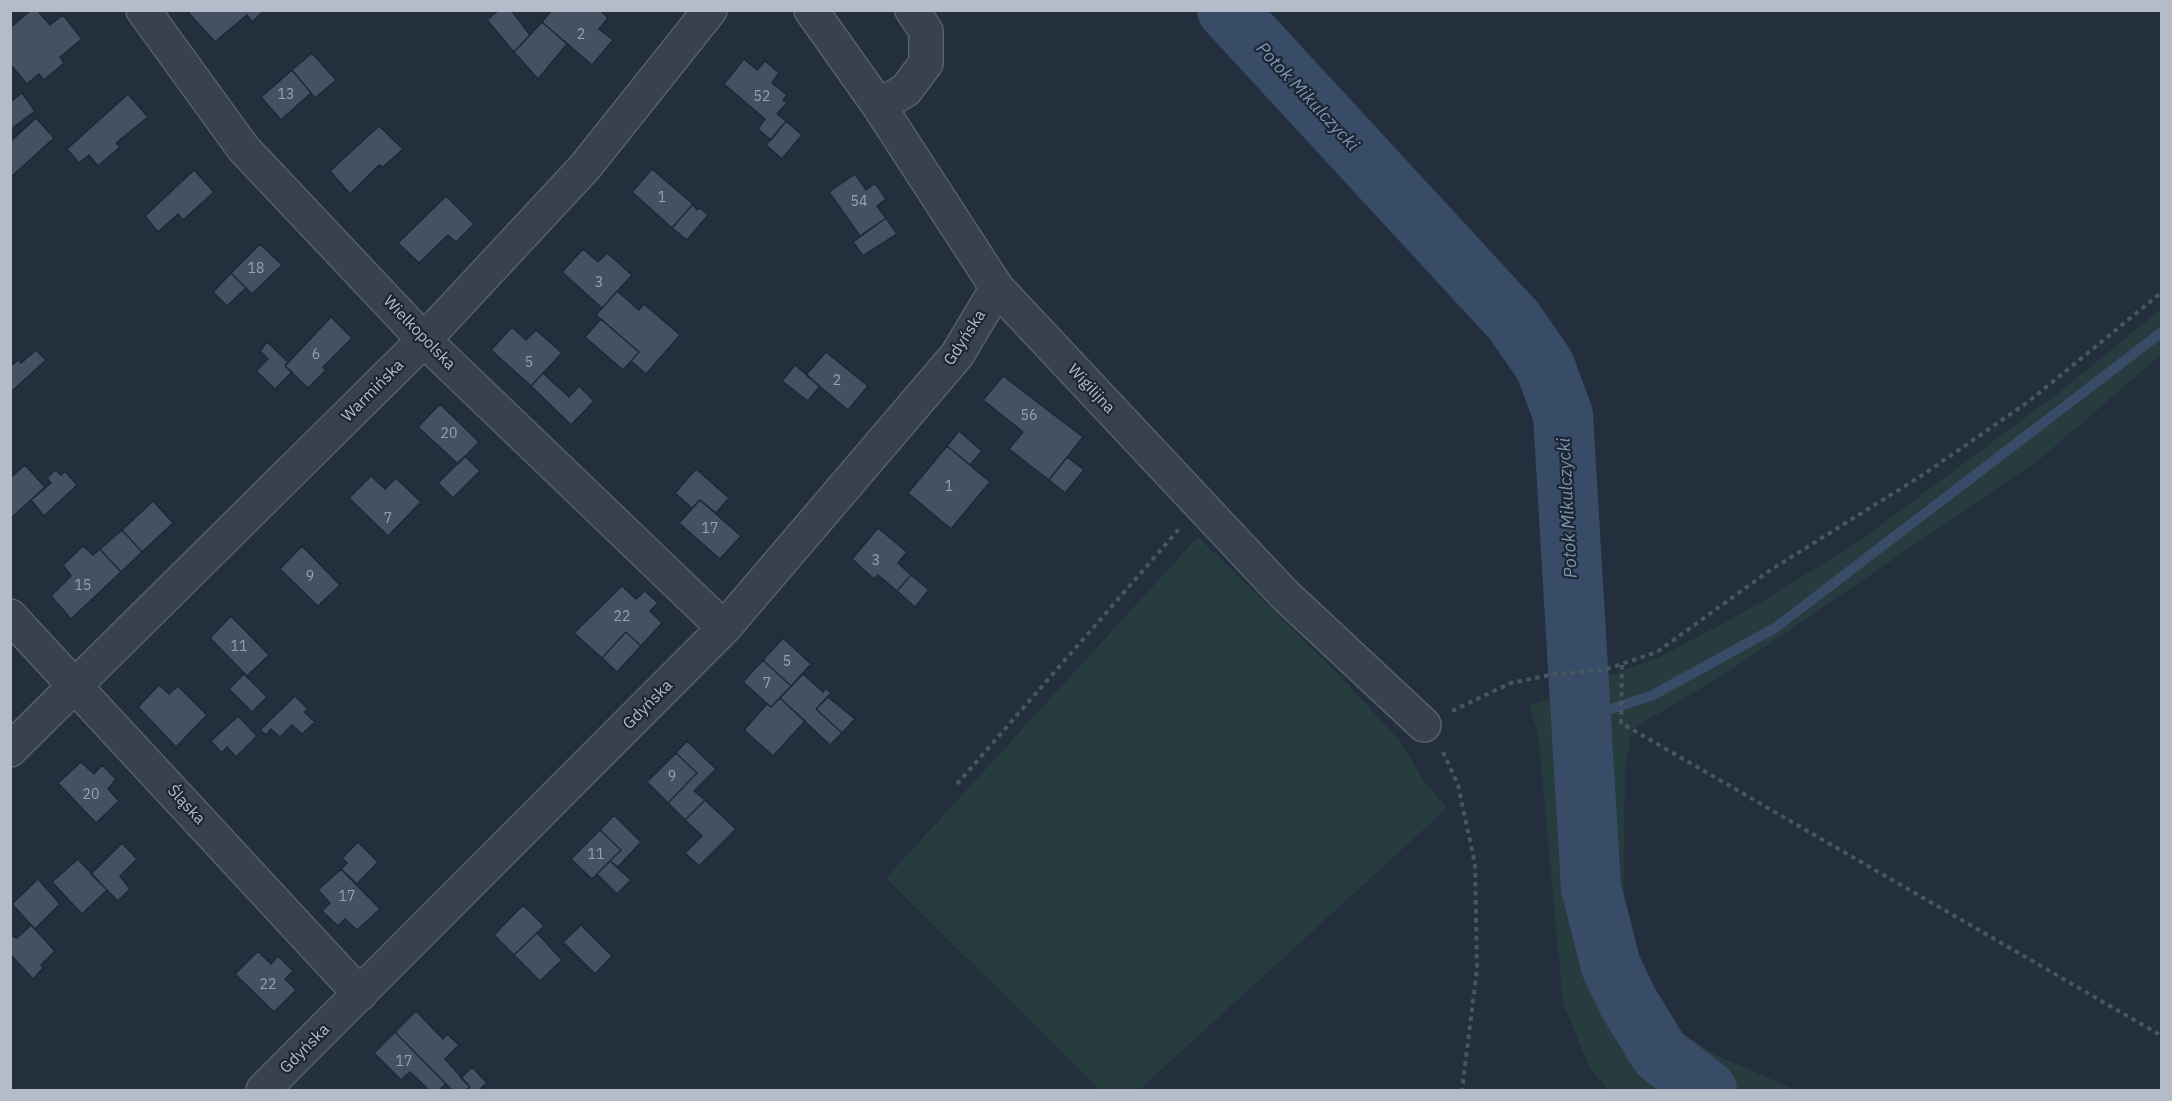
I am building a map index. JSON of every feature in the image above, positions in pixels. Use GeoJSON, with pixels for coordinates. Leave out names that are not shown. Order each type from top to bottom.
{"type":"FeatureCollection","features":[{"type":"Feature","properties":{"kind":"street","name":"Wielkopolska"},"geometry":{"type":"LineString","coordinates":[[143,10],[243,148],[424,340],[724,628]]}},
{"type":"Feature","properties":{"kind":"street","name":"Warmińska"},"geometry":{"type":"LineString","coordinates":[[10,750],[424,340],[585,167],[710,10]]}},
{"type":"Feature","properties":{"kind":"street","name":"Wigilijna"},"geometry":{"type":"LineString","coordinates":[[811,10],[879,106],[997,288],[1284,594],[1424,725]]}},
{"type":"Feature","properties":{"kind":"street"},"geometry":{"type":"LineString","coordinates":[[879,106],[906,90],[926,63],[926,31],[912,10]]}},
{"type":"Feature","properties":{"kind":"street","name":"Gdyńska"},"geometry":{"type":"LineString","coordinates":[[262,1090],[724,628],[957,355],[997,288]]}},
{"type":"Feature","properties":{"kind":"street","name":"Śląska"},"geometry":{"type":"LineString","coordinates":[[10,616],[360,994]]}},
{"type":"Feature","properties":{"kind":"path"},"geometry":{"type":"LineString","coordinates":[[1462,1090],[1477,969],[1475,864],[1458,785],[1440,747],[1424,725],[1511,683],[1554,674],[1604,670],[1657,652],[1769,571],[1924,474],[2018,409],[2162,292]]}},
{"type":"Feature","properties":{"kind":"path"},"geometry":{"type":"LineString","coordinates":[[957,784],[1200,505]]}},
{"type":"Feature","properties":{"kind":"path"},"geometry":{"type":"LineString","coordinates":[[1622,665],[1621,723],[2162,1036]]}},
{"type":"Feature","properties":{"kind":"green space"},"geometry":{"type":"Polygon","coordinates":[[[2161,309],[2161,355],[2040,459],[1728,672],[1632,729],[1625,769],[1623,915],[1651,1014],[1716,1055],[1796,1090],[1608,1090],[1589,1067],[1563,1003],[1538,733],[1529,706],[1660,657],[1753,607],[1858,542],[2061,391],[2161,309]]]}},
{"type":"Feature","properties":{"kind":"green space"},"geometry":{"type":"Polygon","coordinates":[[[1198,537],[1337,673],[1399,740],[1424,781],[1447,808],[1139,1090],[1092,1090],[1096,1086],[886,878],[1198,537]]]}},
{"type":"Feature","properties":{"kind":"building"},"geometry":{"type":"Polygon","coordinates":[[[31,10],[37,10],[50,25],[63,15],[82,39],[60,57],[64,63],[44,80],[39,74],[27,84],[10,64],[10,28],[31,10]]]}},
{"type":"Feature","properties":{"kind":"building"},"geometry":{"type":"Polygon","coordinates":[[[186,10],[265,10],[252,22],[247,15],[215,42],[186,10]]]}},
{"type":"Feature","properties":{"kind":"building"},"geometry":{"type":"Polygon","coordinates":[[[499,10],[511,10],[530,35],[514,52],[487,20],[499,10]]]}},
{"type":"Feature","properties":{"kind":"building"},"geometry":{"type":"Polygon","coordinates":[[[552,10],[600,10],[608,18],[599,29],[613,40],[592,65],[542,22],[552,10]]]}},
{"type":"Feature","properties":{"kind":"building"},"geometry":{"type":"Polygon","coordinates":[[[542,22],[567,44],[538,79],[514,52],[542,22]]]}},
{"type":"Feature","properties":{"kind":"building"},"geometry":{"type":"Polygon","coordinates":[[[312,53],[336,80],[315,98],[292,70],[312,53]]]}},
{"type":"Feature","properties":{"kind":"building"},"geometry":{"type":"Polygon","coordinates":[[[744,59],[757,70],[765,61],[779,73],[772,83],[787,95],[783,100],[787,103],[777,114],[786,121],[771,140],[758,129],[765,119],[724,84],[744,59]]]}},
{"type":"Feature","properties":{"kind":"building"},"geometry":{"type":"Polygon","coordinates":[[[292,70],[311,93],[281,120],[261,97],[292,70]]]}},
{"type":"Feature","properties":{"kind":"building"},"geometry":{"type":"Polygon","coordinates":[[[22,93],[35,111],[10,130],[10,102],[22,93]]]}},
{"type":"Feature","properties":{"kind":"building"},"geometry":{"type":"Polygon","coordinates":[[[128,94],[148,117],[116,143],[120,147],[98,166],[89,155],[79,163],[67,149],[128,94]]]}},
{"type":"Feature","properties":{"kind":"building"},"geometry":{"type":"Polygon","coordinates":[[[36,118],[54,138],[11,177],[10,142],[36,118]]]}},
{"type":"Feature","properties":{"kind":"building"},"geometry":{"type":"Polygon","coordinates":[[[786,121],[802,135],[782,159],[766,145],[786,121]]]}},
{"type":"Feature","properties":{"kind":"building"},"geometry":{"type":"Polygon","coordinates":[[[379,126],[403,149],[383,167],[379,165],[350,194],[330,171],[379,126]]]}},
{"type":"Feature","properties":{"kind":"building"},"geometry":{"type":"Polygon","coordinates":[[[652,169],[693,204],[672,228],[632,192],[652,169]]]}},
{"type":"Feature","properties":{"kind":"building"},"geometry":{"type":"Polygon","coordinates":[[[194,170],[214,192],[183,220],[178,214],[158,232],[145,216],[194,170]]]}},
{"type":"Feature","properties":{"kind":"building"},"geometry":{"type":"Polygon","coordinates":[[[855,174],[866,190],[875,183],[886,199],[877,206],[886,218],[860,236],[829,192],[855,174]]]}},
{"type":"Feature","properties":{"kind":"building"},"geometry":{"type":"Polygon","coordinates":[[[446,196],[474,224],[456,242],[448,235],[419,263],[398,243],[446,196]]]}},
{"type":"Feature","properties":{"kind":"building"},"geometry":{"type":"Polygon","coordinates":[[[693,204],[697,210],[700,208],[708,215],[687,240],[672,228],[693,204]]]}},
{"type":"Feature","properties":{"kind":"building"},"geometry":{"type":"Polygon","coordinates":[[[886,218],[897,234],[863,256],[853,242],[886,218]]]}},
{"type":"Feature","properties":{"kind":"building"},"geometry":{"type":"Polygon","coordinates":[[[260,244],[282,265],[252,294],[231,273],[260,244]]]}},
{"type":"Feature","properties":{"kind":"building"},"geometry":{"type":"Polygon","coordinates":[[[583,249],[598,262],[607,253],[632,275],[602,308],[562,272],[583,249]]]}},
{"type":"Feature","properties":{"kind":"building"},"geometry":{"type":"Polygon","coordinates":[[[231,273],[246,288],[227,306],[213,292],[231,273]]]}},
{"type":"Feature","properties":{"kind":"building"},"geometry":{"type":"Polygon","coordinates":[[[617,291],[639,310],[644,304],[680,335],[646,374],[631,361],[639,352],[596,315],[617,291]]]}},
{"type":"Feature","properties":{"kind":"building"},"geometry":{"type":"Polygon","coordinates":[[[331,317],[352,338],[323,367],[326,370],[308,388],[285,366],[331,317]]]}},
{"type":"Feature","properties":{"kind":"building"},"geometry":{"type":"Polygon","coordinates":[[[601,319],[639,352],[623,370],[585,337],[601,319]]]}},
{"type":"Feature","properties":{"kind":"building"},"geometry":{"type":"Polygon","coordinates":[[[512,327],[526,340],[536,330],[562,353],[531,386],[491,350],[512,327]]]}},
{"type":"Feature","properties":{"kind":"building"},"geometry":{"type":"Polygon","coordinates":[[[267,342],[288,362],[285,366],[292,372],[275,389],[256,371],[268,359],[260,351],[267,342]]]}},
{"type":"Feature","properties":{"kind":"building"},"geometry":{"type":"Polygon","coordinates":[[[36,350],[46,360],[10,393],[10,367],[18,360],[21,363],[36,350]]]}},
{"type":"Feature","properties":{"kind":"building"},"geometry":{"type":"Polygon","coordinates":[[[826,352],[868,386],[848,410],[806,375],[826,352]]]}},
{"type":"Feature","properties":{"kind":"building"},"geometry":{"type":"Polygon","coordinates":[[[795,365],[820,386],[808,401],[782,381],[795,365]]]}},
{"type":"Feature","properties":{"kind":"building"},"geometry":{"type":"Polygon","coordinates":[[[543,373],[569,397],[579,386],[594,401],[571,425],[531,386],[543,373]]]}},
{"type":"Feature","properties":{"kind":"building"},"geometry":{"type":"Polygon","coordinates":[[[1003,376],[1083,437],[1049,480],[1009,449],[1023,432],[983,400],[1003,376]]]}},
{"type":"Feature","properties":{"kind":"building"},"geometry":{"type":"Polygon","coordinates":[[[440,404],[479,442],[458,464],[418,427],[440,404]]]}},
{"type":"Feature","properties":{"kind":"building"},"geometry":{"type":"Polygon","coordinates":[[[959,431],[982,451],[970,465],[947,446],[959,431]]]}},
{"type":"Feature","properties":{"kind":"building"},"geometry":{"type":"Polygon","coordinates":[[[947,446],[990,482],[951,529],[908,493],[947,446]]]}},
{"type":"Feature","properties":{"kind":"building"},"geometry":{"type":"Polygon","coordinates":[[[465,456],[480,471],[453,498],[438,483],[465,456]]]}},
{"type":"Feature","properties":{"kind":"building"},"geometry":{"type":"Polygon","coordinates":[[[1067,457],[1084,470],[1065,493],[1049,480],[1067,457]]]}},
{"type":"Feature","properties":{"kind":"building"},"geometry":{"type":"Polygon","coordinates":[[[25,465],[45,487],[10,519],[10,478],[25,465]]]}},
{"type":"Feature","properties":{"kind":"building"},"geometry":{"type":"Polygon","coordinates":[[[696,469],[729,498],[716,513],[700,500],[692,508],[675,493],[696,469]]]}},
{"type":"Feature","properties":{"kind":"building"},"geometry":{"type":"Polygon","coordinates":[[[55,470],[61,475],[65,471],[77,485],[44,516],[31,500],[51,483],[47,478],[55,470]]]}},
{"type":"Feature","properties":{"kind":"building"},"geometry":{"type":"Polygon","coordinates":[[[371,476],[385,489],[396,478],[421,502],[388,536],[349,498],[371,476]]]}},
{"type":"Feature","properties":{"kind":"building"},"geometry":{"type":"Polygon","coordinates":[[[700,500],[741,536],[720,559],[679,523],[700,500]]]}},
{"type":"Feature","properties":{"kind":"building"},"geometry":{"type":"Polygon","coordinates":[[[153,501],[173,523],[142,552],[122,530],[153,501]]]}},
{"type":"Feature","properties":{"kind":"building"},"geometry":{"type":"Polygon","coordinates":[[[878,528],[907,552],[898,563],[911,575],[897,591],[878,575],[874,579],[852,559],[878,528]]]}},
{"type":"Feature","properties":{"kind":"building"},"geometry":{"type":"Polygon","coordinates":[[[122,530],[142,552],[121,572],[100,549],[122,530]]]}},
{"type":"Feature","properties":{"kind":"building"},"geometry":{"type":"Polygon","coordinates":[[[83,546],[93,555],[100,549],[121,572],[71,619],[51,596],[71,576],[63,565],[83,546]]]}},
{"type":"Feature","properties":{"kind":"building"},"geometry":{"type":"Polygon","coordinates":[[[302,546],[340,585],[318,606],[280,569],[302,546]]]}},
{"type":"Feature","properties":{"kind":"building"},"geometry":{"type":"Polygon","coordinates":[[[911,575],[929,590],[915,607],[897,591],[911,575]]]}},
{"type":"Feature","properties":{"kind":"building"},"geometry":{"type":"Polygon","coordinates":[[[622,586],[636,599],[645,591],[658,603],[650,611],[662,623],[641,646],[626,632],[602,658],[574,633],[622,586]]]}},
{"type":"Feature","properties":{"kind":"building"},"geometry":{"type":"Polygon","coordinates":[[[231,616],[269,655],[247,676],[210,638],[231,616]]]}},
{"type":"Feature","properties":{"kind":"building"},"geometry":{"type":"Polygon","coordinates":[[[626,632],[641,646],[617,672],[602,658],[626,632]]]}},
{"type":"Feature","properties":{"kind":"building"},"geometry":{"type":"Polygon","coordinates":[[[783,638],[811,664],[791,686],[763,660],[783,638]]]}},
{"type":"Feature","properties":{"kind":"building"},"geometry":{"type":"Polygon","coordinates":[[[763,660],[791,686],[771,707],[743,682],[763,660]]]}},
{"type":"Feature","properties":{"kind":"building"},"geometry":{"type":"Polygon","coordinates":[[[244,674],[267,697],[252,712],[229,689],[244,674]]]}},
{"type":"Feature","properties":{"kind":"building"},"geometry":{"type":"Polygon","coordinates":[[[803,674],[823,692],[826,688],[831,693],[816,709],[842,733],[830,745],[780,698],[803,674]]]}},
{"type":"Feature","properties":{"kind":"building"},"geometry":{"type":"Polygon","coordinates":[[[159,685],[169,694],[178,686],[207,715],[176,747],[138,707],[159,685]]]}},
{"type":"Feature","properties":{"kind":"building"},"geometry":{"type":"Polygon","coordinates":[[[295,696],[308,709],[304,712],[315,722],[302,734],[292,725],[280,737],[271,729],[266,735],[260,730],[295,696]]]}},
{"type":"Feature","properties":{"kind":"building"},"geometry":{"type":"Polygon","coordinates":[[[828,697],[855,719],[842,733],[816,709],[828,697]]]}},
{"type":"Feature","properties":{"kind":"building"},"geometry":{"type":"Polygon","coordinates":[[[780,698],[805,721],[773,756],[744,730],[767,704],[771,707],[780,698]]]}},
{"type":"Feature","properties":{"kind":"building"},"geometry":{"type":"Polygon","coordinates":[[[238,716],[257,736],[236,757],[227,747],[222,753],[211,741],[238,716]]]}},
{"type":"Feature","properties":{"kind":"building"},"geometry":{"type":"Polygon","coordinates":[[[687,741],[716,769],[694,791],[705,800],[685,820],[668,803],[697,773],[676,753],[687,741]]]}},
{"type":"Feature","properties":{"kind":"building"},"geometry":{"type":"Polygon","coordinates":[[[676,753],[697,773],[668,803],[647,782],[676,753]]]}},
{"type":"Feature","properties":{"kind":"building"},"geometry":{"type":"Polygon","coordinates":[[[81,762],[94,774],[102,765],[116,779],[108,789],[119,801],[96,823],[58,783],[81,762]]]}},
{"type":"Feature","properties":{"kind":"building"},"geometry":{"type":"Polygon","coordinates":[[[705,800],[736,829],[699,866],[685,853],[702,836],[685,820],[705,800]]]}},
{"type":"Feature","properties":{"kind":"building"},"geometry":{"type":"Polygon","coordinates":[[[614,815],[641,842],[618,867],[610,861],[621,850],[600,830],[614,815]]]}},
{"type":"Feature","properties":{"kind":"building"},"geometry":{"type":"Polygon","coordinates":[[[600,830],[621,850],[592,879],[571,859],[600,830]]]}},
{"type":"Feature","properties":{"kind":"building"},"geometry":{"type":"Polygon","coordinates":[[[358,842],[378,862],[357,884],[341,869],[347,863],[342,858],[358,842]]]}},
{"type":"Feature","properties":{"kind":"building"},"geometry":{"type":"Polygon","coordinates":[[[122,843],[137,859],[120,876],[130,889],[118,901],[91,874],[122,843]]]}},
{"type":"Feature","properties":{"kind":"building"},"geometry":{"type":"Polygon","coordinates":[[[78,859],[107,890],[82,914],[52,882],[78,859]]]}},
{"type":"Feature","properties":{"kind":"building"},"geometry":{"type":"Polygon","coordinates":[[[610,861],[631,880],[617,894],[597,874],[610,861]]]}},
{"type":"Feature","properties":{"kind":"building"},"geometry":{"type":"Polygon","coordinates":[[[341,869],[380,909],[357,930],[345,919],[338,926],[322,911],[330,903],[318,890],[341,869]]]}},
{"type":"Feature","properties":{"kind":"building"},"geometry":{"type":"Polygon","coordinates":[[[38,879],[60,904],[35,929],[12,904],[38,879]]]}},
{"type":"Feature","properties":{"kind":"building"},"geometry":{"type":"Polygon","coordinates":[[[523,905],[544,926],[514,955],[494,935],[523,905]]]}},
{"type":"Feature","properties":{"kind":"building"},"geometry":{"type":"Polygon","coordinates":[[[31,925],[55,951],[41,965],[43,968],[33,979],[10,954],[10,935],[17,938],[31,925]]]}},
{"type":"Feature","properties":{"kind":"building"},"geometry":{"type":"Polygon","coordinates":[[[581,925],[612,956],[595,974],[563,942],[581,925]]]}},
{"type":"Feature","properties":{"kind":"building"},"geometry":{"type":"Polygon","coordinates":[[[537,933],[562,960],[540,981],[514,955],[537,933]]]}},
{"type":"Feature","properties":{"kind":"building"},"geometry":{"type":"Polygon","coordinates":[[[258,951],[271,964],[278,956],[293,971],[285,979],[296,990],[274,1012],[235,974],[258,951]]]}},
{"type":"Feature","properties":{"kind":"building"},"geometry":{"type":"Polygon","coordinates":[[[416,1011],[443,1039],[447,1034],[459,1045],[445,1059],[470,1087],[466,1090],[452,1090],[395,1032],[416,1011]]]}},
{"type":"Feature","properties":{"kind":"building"},"geometry":{"type":"Polygon","coordinates":[[[395,1032],[446,1084],[439,1090],[429,1090],[410,1072],[401,1080],[374,1053],[395,1032]]]}},
{"type":"Feature","properties":{"kind":"building"},"geometry":{"type":"Polygon","coordinates":[[[472,1067],[487,1083],[479,1090],[468,1090],[470,1087],[461,1078],[472,1067]]]}},
{"type":"Feature","properties":{"kind":"waterway","name":"Potok Mikulczycki"},"geometry":{"type":"LineString","coordinates":[[1227,10],[1514,321],[1545,366],[1563,415],[1591,888],[1611,966],[1628,1002],[1660,1054],[1707,1090]]}},
{"type":"Feature","properties":{"kind":"waterway"},"geometry":{"type":"LineString","coordinates":[[1581,719],[1653,695],[1775,628],[2162,332]]}}]}
